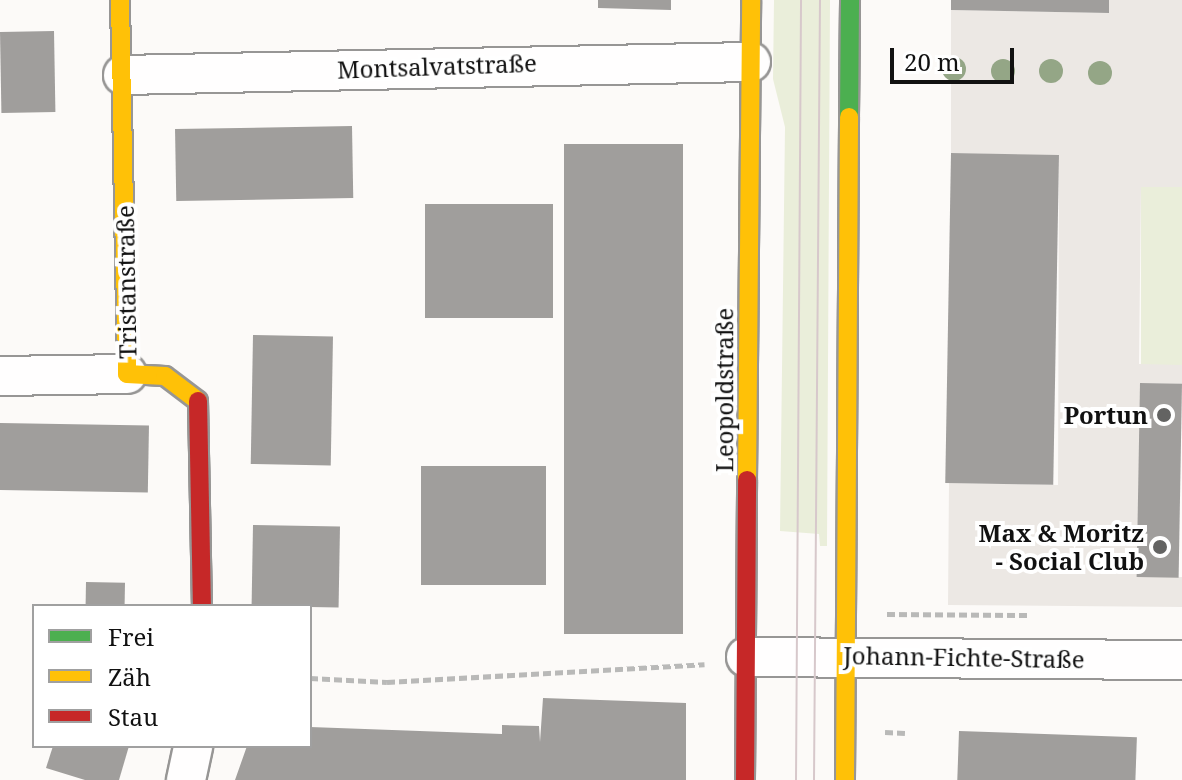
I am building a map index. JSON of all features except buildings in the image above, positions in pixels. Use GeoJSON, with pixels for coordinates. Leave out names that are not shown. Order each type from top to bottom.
{"type":"FeatureCollection","features":[{"type":"Feature","properties":{"kind":"main road","name":"Tristanstraße"},"geometry":{"type":"LineString","coordinates":[[120,0],[127,374],[165,376],[198,401],[202,604]]}},
{"type":"Feature","properties":{"kind":"main road","name":"Leopoldstraße"},"geometry":{"type":"LineString","coordinates":[[745,780],[751,0]]}},
{"type":"Feature","properties":{"kind":"main road"},"geometry":{"type":"LineString","coordinates":[[845,780],[850,0]]}},
{"type":"Feature","properties":{"kind":"street","name":"Montsalvatstraße"},"geometry":{"type":"LineString","coordinates":[[123,75],[751,62]]}},
{"type":"Feature","properties":{"kind":"street"},"geometry":{"type":"LineString","coordinates":[[0,376],[127,374]]}},
{"type":"Feature","properties":{"kind":"street","name":"Johann-Fichte-Straße"},"geometry":{"type":"LineString","coordinates":[[746,657],[846,655],[1182,660]]}},
{"type":"Feature","properties":{"kind":"street"},"geometry":{"type":"LineString","coordinates":[[186,780],[193,748]]}},
{"type":"Feature","properties":{"kind":"path"},"geometry":{"type":"LineString","coordinates":[[312,678],[387,682],[682,666]]}},
{"type":"Feature","properties":{"kind":"green space"},"geometry":{"type":"Polygon","coordinates":[[[774,0],[830,0],[827,546],[820,546],[819,534],[780,531],[785,127],[773,79],[774,0]]]}},
{"type":"Feature","properties":{"kind":"green space"},"geometry":{"type":"Polygon","coordinates":[[[1141,187],[1182,187],[1182,365],[1141,365],[1141,187]]]}},
{"type":"Feature","properties":{"kind":"shaded area"},"geometry":{"type":"Polygon","coordinates":[[[1109,0],[1182,0],[1182,187],[1141,187],[1139,364],[1182,365],[1182,384],[1141,383],[1139,577],[1182,577],[1182,607],[948,605],[949,483],[1058,485],[1059,156],[951,153],[951,10],[1109,13],[1109,0]]]}},
{"type":"Feature","properties":{"kind":"tram line"},"geometry":{"type":"LineString","coordinates":[[796,780],[801,0]]}},
{"type":"Feature","properties":{"kind":"tram line"},"geometry":{"type":"LineString","coordinates":[[814,780],[820,0]]}},
{"type":"Feature","properties":{"kind":"traffic: fast"},"geometry":{"type":"LineString","coordinates":[[849,117],[850,0]]}},
{"type":"Feature","properties":{"kind":"traffic: slow"},"geometry":{"type":"LineString","coordinates":[[120,0],[127,374],[165,376],[198,401]]}},
{"type":"Feature","properties":{"kind":"traffic: slow"},"geometry":{"type":"LineString","coordinates":[[747,480],[751,0]]}},
{"type":"Feature","properties":{"kind":"traffic: slow"},"geometry":{"type":"LineString","coordinates":[[845,780],[849,117]]}},
{"type":"Feature","properties":{"kind":"traffic: jam"},"geometry":{"type":"LineString","coordinates":[[198,401],[202,604]]}},
{"type":"Feature","properties":{"kind":"traffic: jam"},"geometry":{"type":"LineString","coordinates":[[745,780],[747,480]]}},
{"type":"Feature","properties":{"kind":"place","name":"Portun"},"geometry":{"type":"Point","coordinates":[1164,415]}},
{"type":"Feature","properties":{"kind":"place","name":"Max & Moritz - Social Club"},"geometry":{"type":"Point","coordinates":[1160,547]}}]}
